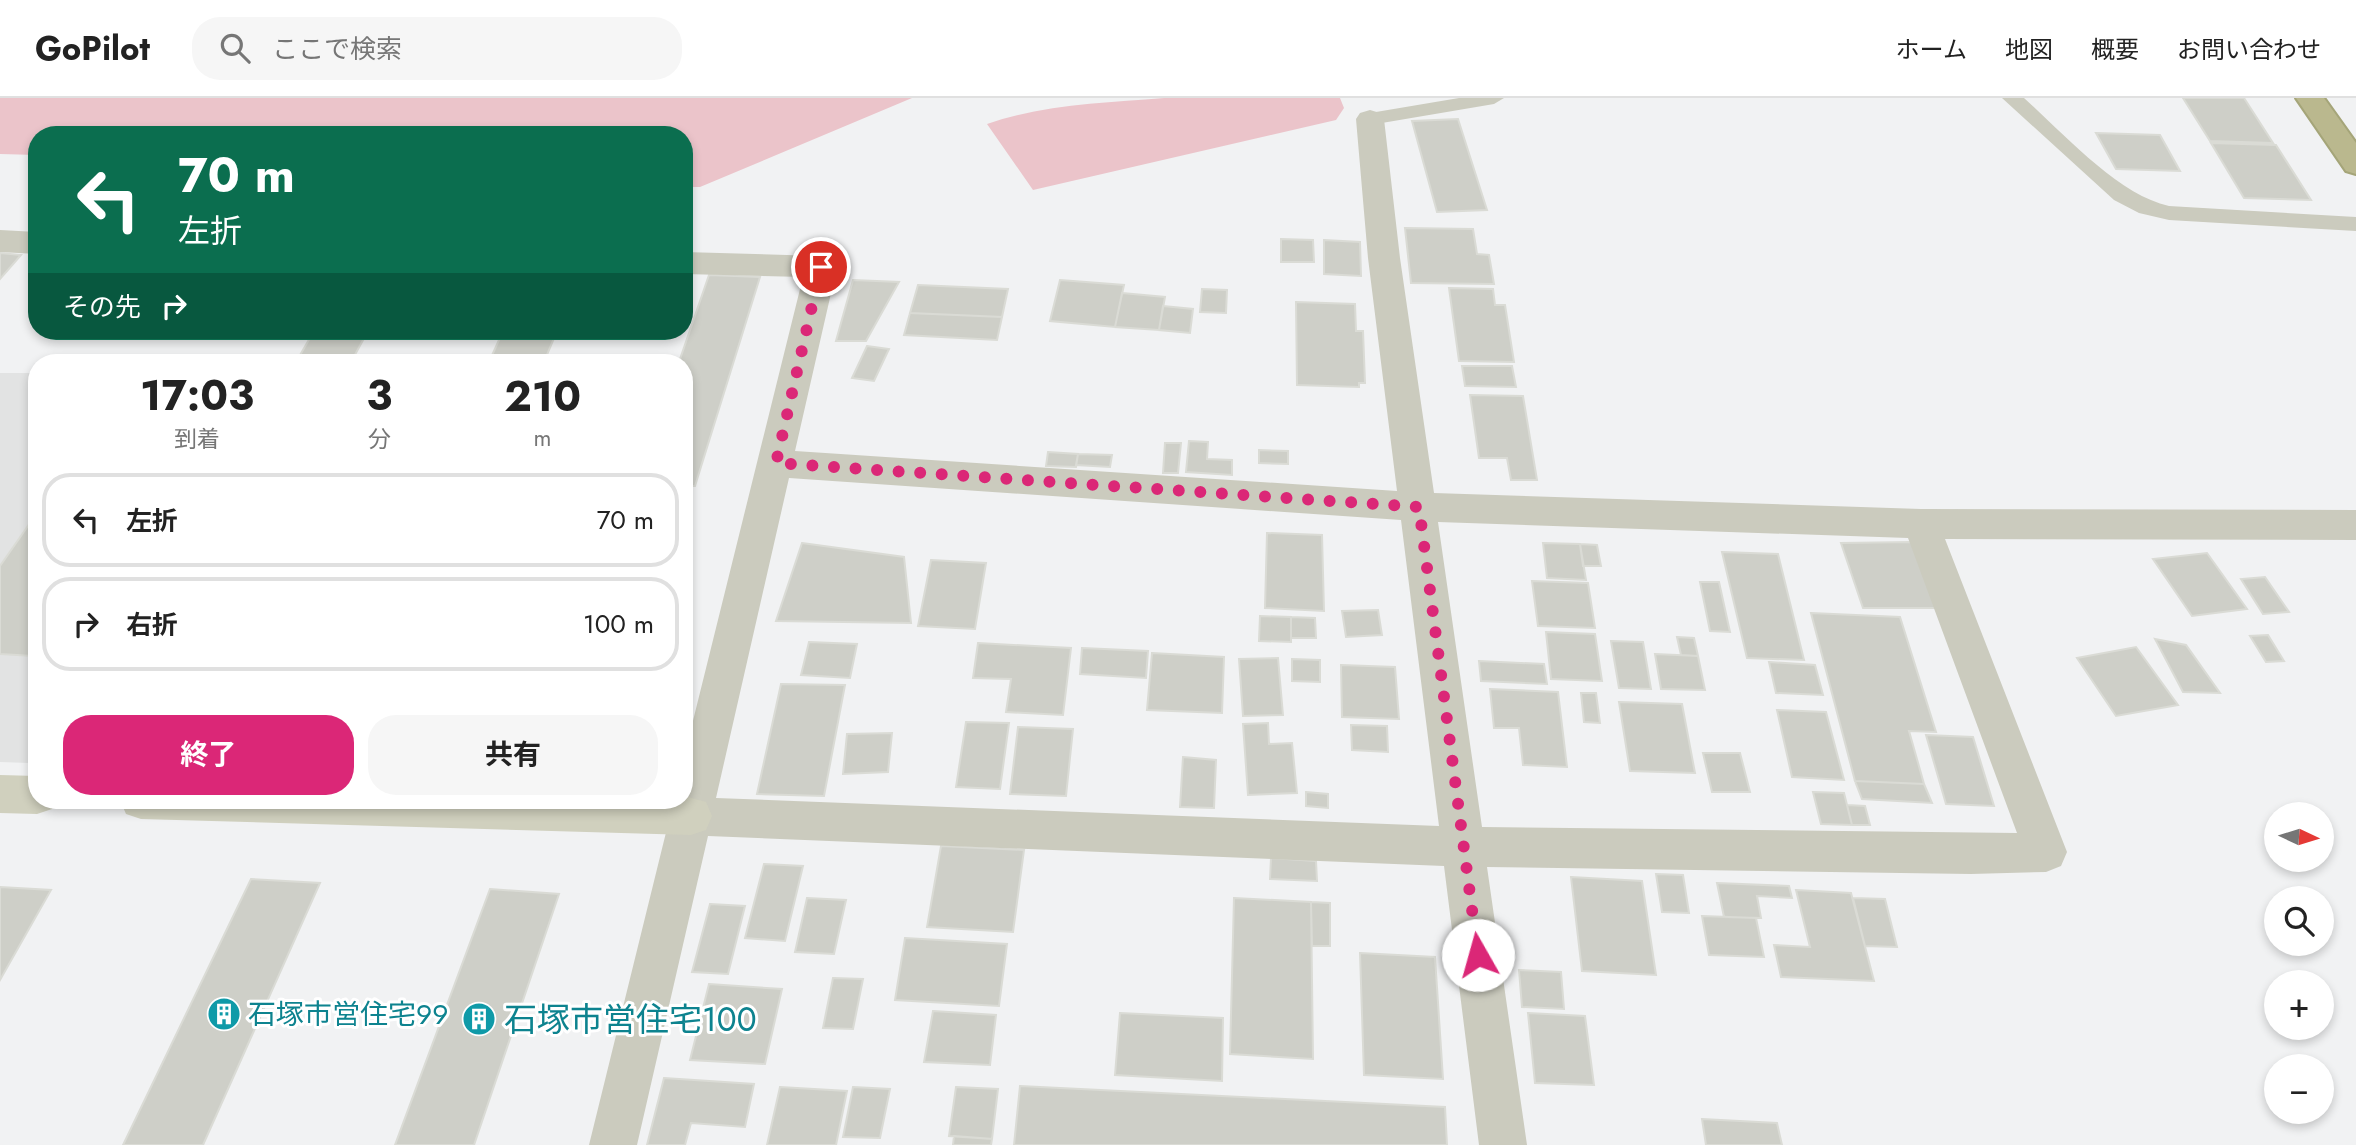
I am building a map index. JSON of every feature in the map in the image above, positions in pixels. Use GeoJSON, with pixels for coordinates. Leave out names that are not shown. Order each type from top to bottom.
{"type":"FeatureCollection","features":[{"type":"Feature","properties":{"kind":"highway"},"geometry":{"type":"LineString","coordinates":[[2310,98],[2356,164]]}},
{"type":"Feature","properties":{"kind":"street"},"geometry":{"type":"LineString","coordinates":[[1370,119],[1384,258],[1503,1145]]}},
{"type":"Feature","properties":{"kind":"street"},"geometry":{"type":"LineString","coordinates":[[0,241],[28,243]]}},
{"type":"Feature","properties":{"kind":"street"},"geometry":{"type":"LineString","coordinates":[[693,263],[821,267],[693,808]]}},
{"type":"Feature","properties":{"kind":"street"},"geometry":{"type":"LineString","coordinates":[[776,463],[1419,507],[1921,524],[2356,525]]}},
{"type":"Feature","properties":{"kind":"street"},"geometry":{"type":"LineString","coordinates":[[450,809],[1463,847],[2046,852],[1921,524]]}},
{"type":"Feature","properties":{"kind":"street"},"geometry":{"type":"LineString","coordinates":[[0,794],[28,795]]}},
{"type":"Feature","properties":{"kind":"street"},"geometry":{"type":"LineString","coordinates":[[613,1145],[693,809]]}},
{"type":"Feature","properties":{"kind":"lane"},"geometry":{"type":"LineString","coordinates":[[1370,119],[1494,98]]}},
{"type":"Feature","properties":{"kind":"lane"},"geometry":{"type":"LineString","coordinates":[[2012,98],[2121,195],[2146,208],[2169,213],[2356,224]]}},
{"type":"Feature","properties":{"kind":"shaded area"},"geometry":{"type":"Polygon","coordinates":[[[0,98],[912,98],[700,187],[693,187],[693,126],[28,126],[28,155],[0,154],[0,98]]]}},
{"type":"Feature","properties":{"kind":"shaded area"},"geometry":{"type":"Polygon","coordinates":[[[1164,98],[1340,98],[1344,108],[1336,120],[1033,190],[987,124],[1052,108],[1164,98]]]}},
{"type":"Feature","properties":{"kind":"shaded area"},"geometry":{"type":"Polygon","coordinates":[[[0,373],[28,373],[28,763],[0,762],[0,373]]]}},
{"type":"Feature","properties":{"kind":"building"},"geometry":{"type":"Polygon","coordinates":[[[2183,98],[2244,98],[2273,143],[2210,141],[2183,98]]]}},
{"type":"Feature","properties":{"kind":"building"},"geometry":{"type":"Polygon","coordinates":[[[1458,119],[1487,210],[1437,212],[1412,121],[1458,119]]]}},
{"type":"Feature","properties":{"kind":"building"},"geometry":{"type":"Polygon","coordinates":[[[2096,133],[2160,135],[2180,171],[2116,169],[2096,133]]]}},
{"type":"Feature","properties":{"kind":"building"},"geometry":{"type":"Polygon","coordinates":[[[2211,143],[2276,145],[2311,200],[2244,198],[2211,143]]]}},
{"type":"Feature","properties":{"kind":"building"},"geometry":{"type":"Polygon","coordinates":[[[1405,228],[1473,229],[1477,254],[1489,255],[1494,284],[1411,283],[1405,228]]]}},
{"type":"Feature","properties":{"kind":"building"},"geometry":{"type":"Polygon","coordinates":[[[1281,239],[1313,240],[1314,262],[1281,262],[1281,239]]]}},
{"type":"Feature","properties":{"kind":"building"},"geometry":{"type":"Polygon","coordinates":[[[1324,240],[1360,242],[1361,276],[1324,274],[1324,240]]]}},
{"type":"Feature","properties":{"kind":"building"},"geometry":{"type":"Polygon","coordinates":[[[0,253],[21,255],[0,279],[0,253]]]}},
{"type":"Feature","properties":{"kind":"building"},"geometry":{"type":"Polygon","coordinates":[[[709,275],[760,277],[695,486],[693,354],[682,354],[687,340],[693,340],[693,321],[709,275]]]}},
{"type":"Feature","properties":{"kind":"building"},"geometry":{"type":"Polygon","coordinates":[[[853,280],[899,282],[866,341],[836,341],[853,280]]]}},
{"type":"Feature","properties":{"kind":"building"},"geometry":{"type":"Polygon","coordinates":[[[1060,280],[1124,285],[1115,327],[1050,321],[1060,280]]]}},
{"type":"Feature","properties":{"kind":"building"},"geometry":{"type":"Polygon","coordinates":[[[918,285],[1008,289],[1002,317],[910,313],[918,285]]]}},
{"type":"Feature","properties":{"kind":"building"},"geometry":{"type":"Polygon","coordinates":[[[1449,288],[1493,289],[1495,305],[1505,305],[1514,362],[1459,361],[1449,288]]]}},
{"type":"Feature","properties":{"kind":"building"},"geometry":{"type":"Polygon","coordinates":[[[1202,289],[1227,290],[1226,313],[1200,312],[1202,289]]]}},
{"type":"Feature","properties":{"kind":"building"},"geometry":{"type":"Polygon","coordinates":[[[1122,293],[1165,297],[1159,330],[1115,327],[1122,293]]]}},
{"type":"Feature","properties":{"kind":"building"},"geometry":{"type":"Polygon","coordinates":[[[1296,302],[1355,304],[1356,331],[1363,331],[1365,383],[1359,383],[1359,387],[1297,385],[1296,302]]]}},
{"type":"Feature","properties":{"kind":"building"},"geometry":{"type":"Polygon","coordinates":[[[1163,306],[1193,309],[1190,333],[1159,330],[1163,306]]]}},
{"type":"Feature","properties":{"kind":"building"},"geometry":{"type":"Polygon","coordinates":[[[910,313],[1002,317],[997,340],[904,335],[910,313]]]}},
{"type":"Feature","properties":{"kind":"building"},"geometry":{"type":"Polygon","coordinates":[[[309,340],[363,340],[355,354],[301,354],[309,340]]]}},
{"type":"Feature","properties":{"kind":"building"},"geometry":{"type":"Polygon","coordinates":[[[499,340],[553,340],[547,354],[493,354],[499,340]]]}},
{"type":"Feature","properties":{"kind":"building"},"geometry":{"type":"Polygon","coordinates":[[[867,346],[889,349],[874,381],[852,378],[867,346]]]}},
{"type":"Feature","properties":{"kind":"building"},"geometry":{"type":"Polygon","coordinates":[[[1462,366],[1512,366],[1516,387],[1465,386],[1462,366]]]}},
{"type":"Feature","properties":{"kind":"building"},"geometry":{"type":"Polygon","coordinates":[[[1470,395],[1523,396],[1537,480],[1511,480],[1507,458],[1479,458],[1470,395]]]}},
{"type":"Feature","properties":{"kind":"building"},"geometry":{"type":"Polygon","coordinates":[[[1189,441],[1208,442],[1207,459],[1232,460],[1232,475],[1186,472],[1189,441]]]}},
{"type":"Feature","properties":{"kind":"building"},"geometry":{"type":"Polygon","coordinates":[[[1165,443],[1181,443],[1178,473],[1163,473],[1165,443]]]}},
{"type":"Feature","properties":{"kind":"building"},"geometry":{"type":"Polygon","coordinates":[[[1259,450],[1288,451],[1288,464],[1259,463],[1259,450]]]}},
{"type":"Feature","properties":{"kind":"building"},"geometry":{"type":"Polygon","coordinates":[[[1048,452],[1078,454],[1076,467],[1046,466],[1048,452]]]}},
{"type":"Feature","properties":{"kind":"building"},"geometry":{"type":"Polygon","coordinates":[[[1078,454],[1112,455],[1110,467],[1076,465],[1078,454]]]}},
{"type":"Feature","properties":{"kind":"building"},"geometry":{"type":"Polygon","coordinates":[[[28,526],[28,656],[0,654],[0,566],[28,526]]]}},
{"type":"Feature","properties":{"kind":"building"},"geometry":{"type":"Polygon","coordinates":[[[1267,533],[1322,535],[1324,611],[1265,608],[1267,533]]]}},
{"type":"Feature","properties":{"kind":"building"},"geometry":{"type":"Polygon","coordinates":[[[1913,542],[1942,608],[1863,608],[1841,543],[1913,542]]]}},
{"type":"Feature","properties":{"kind":"building"},"geometry":{"type":"Polygon","coordinates":[[[802,543],[904,557],[911,623],[776,621],[802,543]]]}},
{"type":"Feature","properties":{"kind":"building"},"geometry":{"type":"Polygon","coordinates":[[[1543,543],[1580,544],[1586,580],[1547,578],[1543,543]]]}},
{"type":"Feature","properties":{"kind":"building"},"geometry":{"type":"Polygon","coordinates":[[[1580,544],[1597,545],[1601,566],[1583,566],[1580,544]]]}},
{"type":"Feature","properties":{"kind":"building"},"geometry":{"type":"Polygon","coordinates":[[[1722,552],[1778,554],[1804,660],[1747,658],[1722,552]]]}},
{"type":"Feature","properties":{"kind":"building"},"geometry":{"type":"Polygon","coordinates":[[[2207,553],[2247,609],[2192,616],[2153,559],[2207,553]]]}},
{"type":"Feature","properties":{"kind":"building"},"geometry":{"type":"Polygon","coordinates":[[[931,560],[986,563],[975,629],[918,626],[931,560]]]}},
{"type":"Feature","properties":{"kind":"building"},"geometry":{"type":"Polygon","coordinates":[[[2265,577],[2289,612],[2263,614],[2241,579],[2265,577]]]}},
{"type":"Feature","properties":{"kind":"building"},"geometry":{"type":"Polygon","coordinates":[[[1532,581],[1588,583],[1595,628],[1538,626],[1532,581]]]}},
{"type":"Feature","properties":{"kind":"building"},"geometry":{"type":"Polygon","coordinates":[[[1700,582],[1719,582],[1730,632],[1710,631],[1700,582]]]}},
{"type":"Feature","properties":{"kind":"building"},"geometry":{"type":"Polygon","coordinates":[[[1378,610],[1382,635],[1346,637],[1342,611],[1378,610]]]}},
{"type":"Feature","properties":{"kind":"building"},"geometry":{"type":"Polygon","coordinates":[[[1811,613],[1900,617],[1936,732],[1909,731],[1924,784],[1855,781],[1811,613]]]}},
{"type":"Feature","properties":{"kind":"building"},"geometry":{"type":"Polygon","coordinates":[[[1260,616],[1291,617],[1291,642],[1259,641],[1260,616]]]}},
{"type":"Feature","properties":{"kind":"building"},"geometry":{"type":"Polygon","coordinates":[[[1291,617],[1315,618],[1316,638],[1291,638],[1291,617]]]}},
{"type":"Feature","properties":{"kind":"building"},"geometry":{"type":"Polygon","coordinates":[[[1546,632],[1595,634],[1602,681],[1551,679],[1546,632]]]}},
{"type":"Feature","properties":{"kind":"building"},"geometry":{"type":"Polygon","coordinates":[[[2268,635],[2284,661],[2266,662],[2250,636],[2268,635]]]}},
{"type":"Feature","properties":{"kind":"building"},"geometry":{"type":"Polygon","coordinates":[[[1677,637],[1694,638],[1698,656],[1681,655],[1677,637]]]}},
{"type":"Feature","properties":{"kind":"building"},"geometry":{"type":"Polygon","coordinates":[[[2155,639],[2186,645],[2220,693],[2183,692],[2155,639]]]}},
{"type":"Feature","properties":{"kind":"building"},"geometry":{"type":"Polygon","coordinates":[[[1611,641],[1643,642],[1651,689],[1619,688],[1611,641]]]}},
{"type":"Feature","properties":{"kind":"building"},"geometry":{"type":"Polygon","coordinates":[[[809,642],[857,644],[850,678],[801,675],[809,642]]]}},
{"type":"Feature","properties":{"kind":"building"},"geometry":{"type":"Polygon","coordinates":[[[978,643],[1071,648],[1063,715],[1006,712],[1011,679],[973,678],[978,643]]]}},
{"type":"Feature","properties":{"kind":"building"},"geometry":{"type":"Polygon","coordinates":[[[2136,647],[2178,705],[2116,716],[2077,658],[2136,647]]]}},
{"type":"Feature","properties":{"kind":"building"},"geometry":{"type":"Polygon","coordinates":[[[1082,648],[1148,651],[1146,678],[1080,674],[1082,648]]]}},
{"type":"Feature","properties":{"kind":"building"},"geometry":{"type":"Polygon","coordinates":[[[1152,653],[1224,657],[1222,713],[1147,710],[1152,653]]]}},
{"type":"Feature","properties":{"kind":"building"},"geometry":{"type":"Polygon","coordinates":[[[1655,654],[1698,656],[1705,690],[1661,689],[1655,654]]]}},
{"type":"Feature","properties":{"kind":"building"},"geometry":{"type":"Polygon","coordinates":[[[1278,658],[1283,715],[1243,716],[1239,659],[1278,658]]]}},
{"type":"Feature","properties":{"kind":"building"},"geometry":{"type":"Polygon","coordinates":[[[1292,659],[1320,660],[1320,682],[1292,681],[1292,659]]]}},
{"type":"Feature","properties":{"kind":"building"},"geometry":{"type":"Polygon","coordinates":[[[1479,661],[1544,664],[1547,684],[1481,681],[1479,661]]]}},
{"type":"Feature","properties":{"kind":"building"},"geometry":{"type":"Polygon","coordinates":[[[1769,662],[1815,665],[1823,695],[1776,693],[1769,662]]]}},
{"type":"Feature","properties":{"kind":"building"},"geometry":{"type":"Polygon","coordinates":[[[1341,665],[1395,667],[1399,719],[1342,717],[1341,665]]]}},
{"type":"Feature","properties":{"kind":"building"},"geometry":{"type":"Polygon","coordinates":[[[781,684],[845,685],[824,796],[757,794],[781,684]]]}},
{"type":"Feature","properties":{"kind":"building"},"geometry":{"type":"Polygon","coordinates":[[[1490,689],[1558,692],[1567,767],[1523,765],[1519,728],[1494,728],[1490,689]]]}},
{"type":"Feature","properties":{"kind":"building"},"geometry":{"type":"Polygon","coordinates":[[[1581,693],[1596,693],[1600,723],[1584,722],[1581,693]]]}},
{"type":"Feature","properties":{"kind":"building"},"geometry":{"type":"Polygon","coordinates":[[[1619,702],[1682,704],[1695,773],[1630,771],[1619,702]]]}},
{"type":"Feature","properties":{"kind":"building"},"geometry":{"type":"Polygon","coordinates":[[[1777,710],[1826,712],[1844,780],[1792,777],[1777,710]]]}},
{"type":"Feature","properties":{"kind":"building"},"geometry":{"type":"Polygon","coordinates":[[[966,722],[1009,723],[1000,789],[956,787],[966,722]]]}},
{"type":"Feature","properties":{"kind":"building"},"geometry":{"type":"Polygon","coordinates":[[[1268,723],[1269,744],[1292,743],[1297,793],[1248,795],[1243,724],[1268,723]]]}},
{"type":"Feature","properties":{"kind":"building"},"geometry":{"type":"Polygon","coordinates":[[[1351,725],[1387,726],[1388,752],[1352,750],[1351,725]]]}},
{"type":"Feature","properties":{"kind":"building"},"geometry":{"type":"Polygon","coordinates":[[[1018,727],[1073,729],[1066,796],[1010,794],[1018,727]]]}},
{"type":"Feature","properties":{"kind":"building"},"geometry":{"type":"Polygon","coordinates":[[[892,733],[888,772],[843,774],[847,734],[892,733]]]}},
{"type":"Feature","properties":{"kind":"building"},"geometry":{"type":"Polygon","coordinates":[[[1926,735],[1973,737],[1994,806],[1946,804],[1926,735]]]}},
{"type":"Feature","properties":{"kind":"building"},"geometry":{"type":"Polygon","coordinates":[[[1703,753],[1740,753],[1750,792],[1712,792],[1703,753]]]}},
{"type":"Feature","properties":{"kind":"building"},"geometry":{"type":"Polygon","coordinates":[[[1183,757],[1216,760],[1214,808],[1180,807],[1183,757]]]}},
{"type":"Feature","properties":{"kind":"building"},"geometry":{"type":"Polygon","coordinates":[[[1855,781],[1924,784],[1932,803],[1862,799],[1855,781]]]}},
{"type":"Feature","properties":{"kind":"building"},"geometry":{"type":"Polygon","coordinates":[[[1306,792],[1328,794],[1328,808],[1306,806],[1306,792]]]}},
{"type":"Feature","properties":{"kind":"building"},"geometry":{"type":"Polygon","coordinates":[[[1813,792],[1844,793],[1852,825],[1821,824],[1813,792]]]}},
{"type":"Feature","properties":{"kind":"building"},"geometry":{"type":"Polygon","coordinates":[[[1847,805],[1865,806],[1870,825],[1852,825],[1847,805]]]}},
{"type":"Feature","properties":{"kind":"building"},"geometry":{"type":"Polygon","coordinates":[[[941,846],[1024,850],[1013,932],[927,927],[941,846]]]}},
{"type":"Feature","properties":{"kind":"building"},"geometry":{"type":"Polygon","coordinates":[[[1271,858],[1316,861],[1317,881],[1270,879],[1271,858]]]}},
{"type":"Feature","properties":{"kind":"building"},"geometry":{"type":"Polygon","coordinates":[[[764,864],[803,866],[785,941],[745,938],[764,864]]]}},
{"type":"Feature","properties":{"kind":"building"},"geometry":{"type":"Polygon","coordinates":[[[1656,874],[1683,875],[1689,913],[1662,912],[1656,874]]]}},
{"type":"Feature","properties":{"kind":"building"},"geometry":{"type":"Polygon","coordinates":[[[1571,877],[1642,881],[1656,975],[1582,971],[1571,877]]]}},
{"type":"Feature","properties":{"kind":"building","name":"石塚市営住宅99"},"geometry":{"type":"Polygon","coordinates":[[[251,879],[320,883],[203,1145],[123,1145],[251,879]]]}},
{"type":"Feature","properties":{"kind":"building"},"geometry":{"type":"Polygon","coordinates":[[[1717,883],[1789,886],[1792,898],[1757,896],[1761,918],[1724,917],[1717,883]]]}},
{"type":"Feature","properties":{"kind":"building"},"geometry":{"type":"Polygon","coordinates":[[[0,887],[51,890],[0,980],[0,887]]]}},
{"type":"Feature","properties":{"kind":"building","name":"石塚市営住宅100"},"geometry":{"type":"Polygon","coordinates":[[[490,889],[559,894],[474,1145],[395,1145],[490,889]]]}},
{"type":"Feature","properties":{"kind":"building"},"geometry":{"type":"Polygon","coordinates":[[[1796,890],[1851,893],[1874,981],[1781,977],[1774,945],[1810,947],[1796,890]]]}},
{"type":"Feature","properties":{"kind":"building"},"geometry":{"type":"Polygon","coordinates":[[[807,898],[846,900],[834,954],[795,952],[807,898]]]}},
{"type":"Feature","properties":{"kind":"building"},"geometry":{"type":"Polygon","coordinates":[[[1234,898],[1311,902],[1313,1059],[1230,1054],[1234,898]]]}},
{"type":"Feature","properties":{"kind":"building"},"geometry":{"type":"Polygon","coordinates":[[[1853,898],[1885,899],[1897,947],[1865,946],[1853,898]]]}},
{"type":"Feature","properties":{"kind":"building"},"geometry":{"type":"Polygon","coordinates":[[[1311,902],[1330,903],[1330,946],[1312,946],[1311,902]]]}},
{"type":"Feature","properties":{"kind":"building"},"geometry":{"type":"Polygon","coordinates":[[[710,904],[745,906],[728,974],[692,972],[710,904]]]}},
{"type":"Feature","properties":{"kind":"building"},"geometry":{"type":"Polygon","coordinates":[[[1702,916],[1756,918],[1764,957],[1709,955],[1702,916]]]}},
{"type":"Feature","properties":{"kind":"building"},"geometry":{"type":"Polygon","coordinates":[[[905,938],[1007,944],[999,1006],[895,1000],[905,938]]]}},
{"type":"Feature","properties":{"kind":"building"},"geometry":{"type":"Polygon","coordinates":[[[1360,953],[1435,957],[1443,1079],[1364,1075],[1360,953]]]}},
{"type":"Feature","properties":{"kind":"building"},"geometry":{"type":"Polygon","coordinates":[[[1519,970],[1561,972],[1564,1009],[1522,1007],[1519,970]]]}},
{"type":"Feature","properties":{"kind":"building"},"geometry":{"type":"Polygon","coordinates":[[[833,978],[863,979],[853,1029],[823,1028],[833,978]]]}},
{"type":"Feature","properties":{"kind":"building"},"geometry":{"type":"Polygon","coordinates":[[[709,984],[782,989],[765,1064],[690,1060],[709,984]]]}},
{"type":"Feature","properties":{"kind":"building"},"geometry":{"type":"Polygon","coordinates":[[[933,1011],[996,1015],[990,1065],[924,1062],[933,1011]]]}},
{"type":"Feature","properties":{"kind":"building"},"geometry":{"type":"Polygon","coordinates":[[[1120,1013],[1223,1018],[1222,1081],[1115,1075],[1120,1013]]]}},
{"type":"Feature","properties":{"kind":"building"},"geometry":{"type":"Polygon","coordinates":[[[1528,1013],[1585,1016],[1594,1085],[1535,1083],[1528,1013]]]}},
{"type":"Feature","properties":{"kind":"building"},"geometry":{"type":"Polygon","coordinates":[[[664,1078],[754,1084],[745,1127],[691,1123],[685,1145],[647,1145],[664,1078]]]}},
{"type":"Feature","properties":{"kind":"building"},"geometry":{"type":"Polygon","coordinates":[[[1020,1086],[1445,1107],[1447,1145],[1014,1145],[1020,1086]]]}},
{"type":"Feature","properties":{"kind":"building"},"geometry":{"type":"Polygon","coordinates":[[[780,1087],[847,1091],[836,1145],[767,1145],[780,1087]]]}},
{"type":"Feature","properties":{"kind":"building"},"geometry":{"type":"Polygon","coordinates":[[[853,1087],[890,1089],[880,1138],[843,1137],[853,1087]]]}},
{"type":"Feature","properties":{"kind":"building"},"geometry":{"type":"Polygon","coordinates":[[[956,1087],[998,1089],[992,1139],[949,1136],[956,1087]]]}},
{"type":"Feature","properties":{"kind":"building"},"geometry":{"type":"Polygon","coordinates":[[[1702,1119],[1777,1123],[1782,1145],[1706,1145],[1702,1119]]]}},
{"type":"Feature","properties":{"kind":"building"},"geometry":{"type":"Polygon","coordinates":[[[954,1136],[992,1139],[991,1145],[953,1145],[954,1136]]]}},
{"type":"Feature","properties":{"kind":"place","name":"石塚市営住宅99"},"geometry":{"type":"Point","coordinates":[224,1014]}},
{"type":"Feature","properties":{"kind":"place","name":"石塚市営住宅100"},"geometry":{"type":"Point","coordinates":[479,1019]}},
{"type":"Feature","properties":{"kind":"route"},"geometry":{"type":"LineString","coordinates":[[821,267],[776,463],[1419,507],[1478,955]]}}]}
